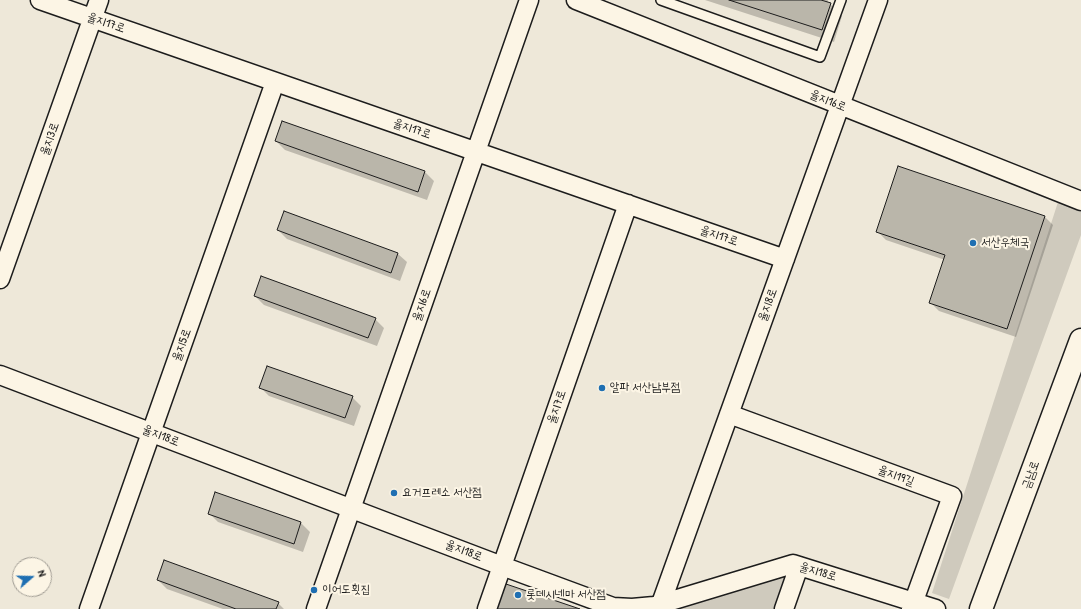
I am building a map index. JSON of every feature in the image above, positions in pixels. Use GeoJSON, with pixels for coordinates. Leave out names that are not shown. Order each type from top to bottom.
{"type":"FeatureCollection","features":[{"type":"Feature","properties":{"kind":"street","name":"율지17로"},"geometry":{"type":"LineString","coordinates":[[40,0],[785,258]]}},
{"type":"Feature","properties":{"kind":"street","name":"율지3로"},"geometry":{"type":"LineString","coordinates":[[0,279],[99,0]]}},
{"type":"Feature","properties":{"kind":"street","name":"율지6로"},"geometry":{"type":"LineString","coordinates":[[316,609],[529,0]]}},
{"type":"Feature","properties":{"kind":"street","name":"율지16로"},"geometry":{"type":"LineString","coordinates":[[576,0],[1081,201]]}},
{"type":"Feature","properties":{"kind":"street","name":"율지8로"},"geometry":{"type":"LineString","coordinates":[[660,607],[878,0]]}},
{"type":"Feature","properties":{"kind":"street","name":"율지5로"},"geometry":{"type":"LineString","coordinates":[[89,609],[275,82]]}},
{"type":"Feature","properties":{"kind":"street","name":"율지7로"},"geometry":{"type":"LineString","coordinates":[[487,609],[628,204]]}},
{"type":"Feature","properties":{"kind":"street","name":"금남로"},"geometry":{"type":"LineString","coordinates":[[981,609],[1081,340]]}},
{"type":"Feature","properties":{"kind":"street","name":"율지18로"},"geometry":{"type":"LineString","coordinates":[[0,375],[613,607],[660,607],[792,564],[912,605],[936,609]]}},
{"type":"Feature","properties":{"kind":"street","name":"율지19길"},"geometry":{"type":"LineString","coordinates":[[729,414],[952,496],[912,605]]}},
{"type":"Feature","properties":{"kind":"street"},"geometry":{"type":"LineString","coordinates":[[784,609],[799,566]]}},
{"type":"Feature","properties":{"kind":"lane"},"geometry":{"type":"LineString","coordinates":[[661,0],[820,56],[841,0]]}},
{"type":"Feature","properties":{"kind":"shaded area"},"geometry":{"type":"Polygon","coordinates":[[[1058,202],[1081,212],[1081,235],[949,599],[932,593],[1058,202]]]}},
{"type":"Feature","properties":{"kind":"shaded area"},"geometry":{"type":"Polygon","coordinates":[[[786,573],[774,609],[667,609],[786,573]]]}},
{"type":"Feature","properties":{"kind":"building"},"geometry":{"type":"Polygon","coordinates":[[[729,0],[821,0],[831,3],[822,30],[729,0]]]}},
{"type":"Feature","properties":{"kind":"building"},"geometry":{"type":"Polygon","coordinates":[[[282,121],[425,171],[418,192],[275,141],[282,121]]]}},
{"type":"Feature","properties":{"kind":"building","name":"서산우체국"},"geometry":{"type":"Polygon","coordinates":[[[898,166],[1045,216],[1007,329],[929,303],[945,255],[876,232],[898,166]]]}},
{"type":"Feature","properties":{"kind":"building"},"geometry":{"type":"Polygon","coordinates":[[[284,211],[398,253],[391,273],[277,230],[284,211]]]}},
{"type":"Feature","properties":{"kind":"building"},"geometry":{"type":"Polygon","coordinates":[[[261,276],[376,318],[368,338],[254,296],[261,276]]]}},
{"type":"Feature","properties":{"kind":"building"},"geometry":{"type":"Polygon","coordinates":[[[267,366],[353,396],[345,418],[259,388],[267,366]]]}},
{"type":"Feature","properties":{"kind":"building"},"geometry":{"type":"Polygon","coordinates":[[[215,492],[301,522],[294,544],[208,514],[215,492]]]}},
{"type":"Feature","properties":{"kind":"building"},"geometry":{"type":"Polygon","coordinates":[[[164,560],[279,602],[276,609],[236,609],[157,580],[164,560]]]}},
{"type":"Feature","properties":{"kind":"building","name":"롯데시네마 서산점"},"geometry":{"type":"Polygon","coordinates":[[[500,582],[580,609],[491,609],[500,582]]]}},
{"type":"Feature","properties":{"kind":"place","name":"서산우체국"},"geometry":{"type":"Point","coordinates":[973,243]}},
{"type":"Feature","properties":{"kind":"place","name":"알파 서산남부점"},"geometry":{"type":"Point","coordinates":[602,388]}},
{"type":"Feature","properties":{"kind":"place","name":"요거프레소 서산점"},"geometry":{"type":"Point","coordinates":[394,493]}},
{"type":"Feature","properties":{"kind":"place","name":"이어도횟집"},"geometry":{"type":"Point","coordinates":[314,590]}},
{"type":"Feature","properties":{"kind":"place","name":"롯데시네마 서산점"},"geometry":{"type":"Point","coordinates":[518,595]}}]}
